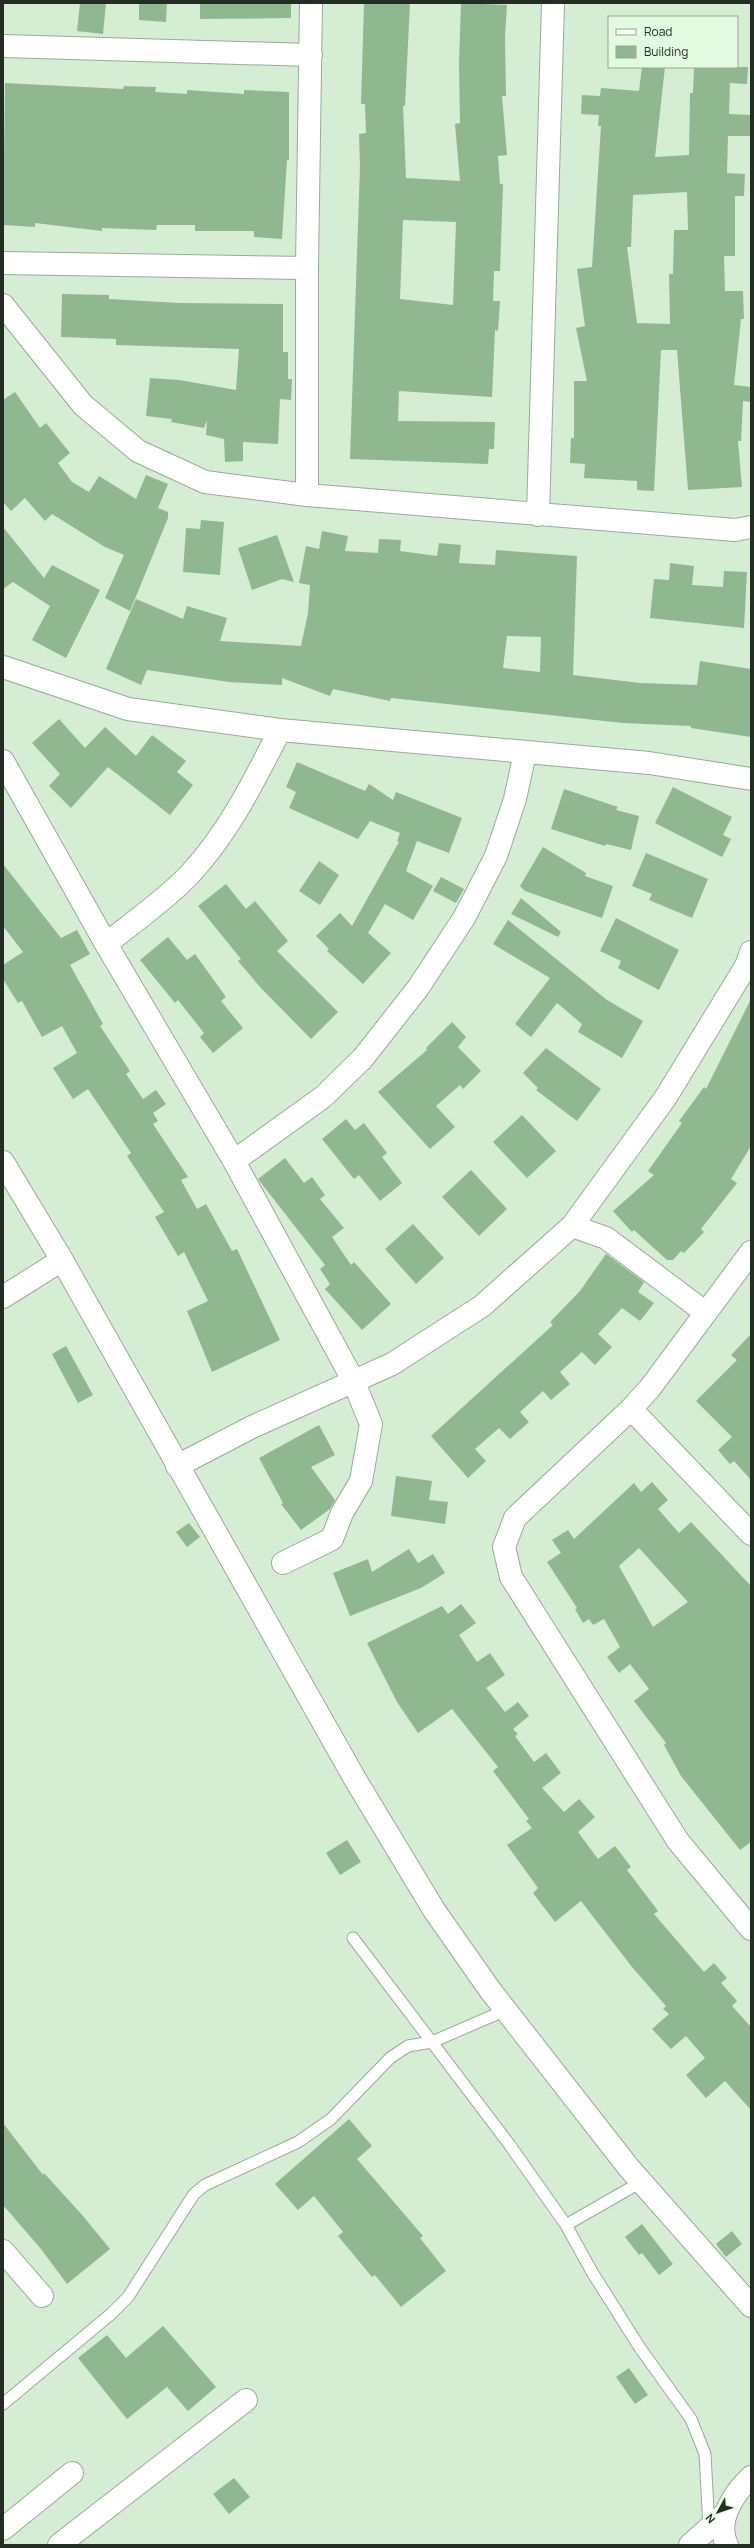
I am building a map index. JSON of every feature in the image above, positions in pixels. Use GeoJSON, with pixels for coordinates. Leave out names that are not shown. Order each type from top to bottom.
{"type":"FeatureCollection","features":[{"type":"Feature","properties":{"kind":"street"},"geometry":{"type":"LineString","coordinates":[[307,495],[307,268],[311,3]]}},
{"type":"Feature","properties":{"kind":"street"},"geometry":{"type":"LineString","coordinates":[[538,514],[553,3]]}},
{"type":"Feature","properties":{"kind":"street"},"geometry":{"type":"LineString","coordinates":[[3,46],[311,55]]}},
{"type":"Feature","properties":{"kind":"street"},"geometry":{"type":"LineString","coordinates":[[3,263],[307,268]]}},
{"type":"Feature","properties":{"kind":"street"},"geometry":{"type":"LineString","coordinates":[[3,305],[83,405],[138,451],[205,482],[307,495],[735,530],[751,527]]}},
{"type":"Feature","properties":{"kind":"street"},"geometry":{"type":"LineString","coordinates":[[3,667],[128,709],[280,730],[649,763],[751,779]]}},
{"type":"Feature","properties":{"kind":"street"},"geometry":{"type":"LineString","coordinates":[[106,944],[189,875],[214,845],[244,800],[280,730]]}},
{"type":"Feature","properties":{"kind":"street"},"geometry":{"type":"LineString","coordinates":[[234,1161],[323,1097],[363,1058],[418,988],[464,918],[496,856],[515,798],[525,753]]}},
{"type":"Feature","properties":{"kind":"street"},"geometry":{"type":"LineString","coordinates":[[3,761],[106,944],[234,1161],[353,1380],[371,1424],[361,1481],[342,1513],[332,1539],[283,1563]]}},
{"type":"Feature","properties":{"kind":"street"},"geometry":{"type":"LineString","coordinates":[[177,1466],[353,1380],[392,1364],[482,1306],[572,1226],[666,1096],[746,966],[751,952]]}},
{"type":"Feature","properties":{"kind":"street"},"geometry":{"type":"LineString","coordinates":[[3,1162],[62,1260],[355,1779],[434,1910],[506,2010],[642,2182],[751,2306]]}},
{"type":"Feature","properties":{"kind":"street"},"geometry":{"type":"LineString","coordinates":[[572,1226],[606,1238],[706,1313]]}},
{"type":"Feature","properties":{"kind":"street"},"geometry":{"type":"LineString","coordinates":[[751,1252],[650,1388],[631,1409],[514,1518],[504,1547],[510,1577],[678,1841],[751,1929]]}},
{"type":"Feature","properties":{"kind":"street"},"geometry":{"type":"LineString","coordinates":[[3,1296],[62,1260]]}},
{"type":"Feature","properties":{"kind":"street"},"geometry":{"type":"LineString","coordinates":[[631,1409],[751,1534]]}},
{"type":"Feature","properties":{"kind":"street"},"geometry":{"type":"LineString","coordinates":[[3,2251],[42,2296]]}},
{"type":"Feature","properties":{"kind":"street"},"geometry":{"type":"LineString","coordinates":[[59,2545],[246,2400]]}},
{"type":"Feature","properties":{"kind":"street"},"geometry":{"type":"LineString","coordinates":[[3,2529],[72,2473]]}},
{"type":"Feature","properties":{"kind":"street"},"geometry":{"type":"LineString","coordinates":[[727,2545],[723,2538],[726,2513],[736,2492],[751,2477]]}},
{"type":"Feature","properties":{"kind":"street"},"geometry":{"type":"LineString","coordinates":[[690,2545],[726,2513]]}},
{"type":"Feature","properties":{"kind":"lane"},"geometry":{"type":"LineString","coordinates":[[353,1938],[509,2144],[566,2225],[592,2272],[640,2348],[691,2418],[704,2454],[709,2528]]}},
{"type":"Feature","properties":{"kind":"lane"},"geometry":{"type":"LineString","coordinates":[[3,2404],[105,2319],[128,2297],[194,2194],[205,2185],[233,2170],[298,2142],[331,2119],[390,2058],[408,2046],[432,2042],[506,2010]]}},
{"type":"Feature","properties":{"kind":"lane"},"geometry":{"type":"LineString","coordinates":[[566,2225],[642,2182]]}},
{"type":"Feature","properties":{"kind":"building"},"geometry":{"type":"Polygon","coordinates":[[[80,3],[106,3],[103,34],[77,31],[80,3]]]}},
{"type":"Feature","properties":{"kind":"building"},"geometry":{"type":"Polygon","coordinates":[[[139,3],[167,3],[166,22],[139,20],[139,3]]]}},
{"type":"Feature","properties":{"kind":"building"},"geometry":{"type":"Polygon","coordinates":[[[200,3],[291,3],[291,18],[200,19],[200,3]]]}},
{"type":"Feature","properties":{"kind":"building"},"geometry":{"type":"Polygon","coordinates":[[[364,3],[410,3],[405,106],[403,106],[406,178],[460,181],[455,124],[460,123],[459,63],[461,3],[507,5],[505,36],[506,96],[502,96],[507,155],[498,156],[500,184],[503,184],[500,271],[494,271],[493,301],[500,301],[498,331],[495,330],[492,397],[399,391],[398,421],[495,422],[494,449],[489,449],[488,464],[350,459],[360,166],[359,134],[366,133],[365,104],[361,104],[364,3]],[[403,220],[400,299],[453,305],[456,222],[403,220]]]}},
{"type":"Feature","properties":{"kind":"building"},"geometry":{"type":"Polygon","coordinates":[[[748,67],[747,84],[730,83],[729,114],[750,115],[750,136],[728,136],[727,173],[745,174],[744,196],[735,196],[735,256],[724,256],[725,291],[743,291],[744,319],[741,319],[734,385],[751,387],[751,402],[743,401],[741,441],[738,441],[742,487],[688,490],[677,350],[661,350],[654,491],[637,490],[637,481],[584,478],[585,464],[570,463],[571,438],[574,438],[574,381],[587,381],[576,328],[585,326],[577,269],[592,267],[601,126],[598,126],[599,115],[581,114],[582,95],[600,96],[601,88],[639,91],[642,68],[665,68],[655,157],[689,155],[690,93],[693,93],[694,68],[748,67]],[[687,192],[633,195],[631,247],[627,247],[637,323],[670,324],[669,274],[673,274],[674,230],[688,230],[687,192]]]}},
{"type":"Feature","properties":{"kind":"building"},"geometry":{"type":"Polygon","coordinates":[[[5,83],[123,89],[124,86],[156,87],[155,92],[187,94],[187,90],[244,94],[244,90],[289,92],[289,160],[287,160],[282,239],[254,237],[254,231],[195,231],[195,225],[157,225],[156,230],[102,228],[102,231],[35,223],[35,227],[3,225],[5,83]]]}},
{"type":"Feature","properties":{"kind":"building"},"geometry":{"type":"Polygon","coordinates":[[[62,294],[109,295],[109,299],[179,303],[283,304],[283,352],[288,352],[288,379],[292,379],[291,400],[280,399],[278,444],[243,442],[243,461],[225,462],[224,439],[206,435],[207,420],[204,428],[171,422],[172,419],[146,416],[150,378],[179,380],[236,390],[239,349],[116,345],[116,339],[61,337],[62,294]]]}},
{"type":"Feature","properties":{"kind":"building"},"geometry":{"type":"Polygon","coordinates":[[[15,392],[40,428],[46,423],[70,453],[58,463],[72,482],[89,492],[99,476],[136,499],[146,475],[168,484],[158,508],[168,512],[168,518],[130,611],[105,598],[124,555],[105,547],[52,514],[45,521],[25,498],[11,511],[3,502],[3,400],[15,392]]]}},
{"type":"Feature","properties":{"kind":"building"},"geometry":{"type":"Polygon","coordinates":[[[201,520],[224,522],[220,575],[183,572],[186,528],[200,529],[201,520]]]}},
{"type":"Feature","properties":{"kind":"building"},"geometry":{"type":"Polygon","coordinates":[[[3,527],[44,578],[52,565],[100,590],[66,658],[32,640],[50,606],[13,582],[3,589],[3,527]]]}},
{"type":"Feature","properties":{"kind":"building"},"geometry":{"type":"Polygon","coordinates":[[[322,531],[348,536],[345,551],[378,553],[379,539],[401,540],[400,551],[437,556],[439,543],[461,545],[459,563],[495,565],[496,550],[577,556],[573,675],[640,683],[697,685],[700,661],[751,669],[751,737],[691,728],[691,726],[623,723],[391,698],[390,701],[333,689],[330,696],[282,678],[282,685],[229,682],[147,670],[141,685],[106,669],[136,599],[183,619],[187,606],[227,618],[220,641],[301,646],[308,613],[310,585],[299,583],[306,546],[319,549],[322,531]],[[507,636],[503,668],[540,672],[541,637],[507,636]]]}},
{"type":"Feature","properties":{"kind":"building"},"geometry":{"type":"Polygon","coordinates":[[[277,535],[294,582],[282,579],[252,590],[238,548],[277,535]]]}},
{"type":"Feature","properties":{"kind":"building"},"geometry":{"type":"Polygon","coordinates":[[[670,563],[694,566],[692,585],[723,587],[724,571],[747,572],[744,628],[650,618],[654,579],[669,580],[670,563]]]}},
{"type":"Feature","properties":{"kind":"building"},"geometry":{"type":"Polygon","coordinates":[[[59,719],[85,748],[105,727],[136,756],[152,735],[186,761],[177,772],[193,785],[170,815],[108,767],[71,808],[49,786],[60,774],[32,743],[59,719]]]}},
{"type":"Feature","properties":{"kind":"building"},"geometry":{"type":"Polygon","coordinates":[[[297,762],[365,791],[369,784],[393,800],[396,792],[462,818],[449,853],[417,841],[406,871],[433,886],[413,920],[385,904],[368,933],[391,953],[363,984],[327,951],[329,949],[316,936],[340,913],[352,926],[399,842],[397,841],[400,833],[370,821],[358,839],[289,808],[296,792],[286,787],[297,762]]]}},
{"type":"Feature","properties":{"kind":"building"},"geometry":{"type":"Polygon","coordinates":[[[673,787],[732,817],[723,835],[731,839],[722,857],[655,823],[673,787]]]}},
{"type":"Feature","properties":{"kind":"building"},"geometry":{"type":"Polygon","coordinates":[[[564,789],[618,807],[616,810],[639,816],[631,850],[606,844],[605,846],[551,829],[564,789]]]}},
{"type":"Feature","properties":{"kind":"building"},"geometry":{"type":"Polygon","coordinates":[[[543,847],[586,873],[585,876],[613,886],[602,918],[525,891],[520,886],[543,847]]]}},
{"type":"Feature","properties":{"kind":"building"},"geometry":{"type":"Polygon","coordinates":[[[646,853],[708,879],[692,918],[649,900],[652,894],[632,886],[646,853]]]}},
{"type":"Feature","properties":{"kind":"building"},"geometry":{"type":"Polygon","coordinates":[[[319,861],[339,875],[320,905],[299,891],[319,861]]]}},
{"type":"Feature","properties":{"kind":"building"},"geometry":{"type":"Polygon","coordinates":[[[3,864],[61,938],[77,930],[90,954],[70,965],[103,1024],[100,1026],[130,1071],[126,1074],[143,1099],[156,1090],[166,1104],[153,1113],[158,1121],[153,1124],[188,1177],[181,1180],[197,1209],[206,1204],[232,1251],[237,1249],[280,1340],[212,1372],[187,1311],[208,1301],[184,1252],[178,1256],[155,1217],[164,1212],[127,1156],[131,1153],[88,1089],[73,1099],[53,1068],[77,1053],[62,1026],[42,1037],[22,1001],[18,1003],[3,979],[3,965],[23,952],[3,926],[3,864]]]}},
{"type":"Feature","properties":{"kind":"building"},"geometry":{"type":"Polygon","coordinates":[[[441,877],[464,889],[456,903],[433,891],[441,877]]]}},
{"type":"Feature","properties":{"kind":"building"},"geometry":{"type":"Polygon","coordinates":[[[226,884],[246,909],[255,901],[288,941],[277,951],[338,1012],[311,1039],[260,987],[238,961],[241,959],[198,906],[226,884]]]}},
{"type":"Feature","properties":{"kind":"building"},"geometry":{"type":"Polygon","coordinates":[[[521,898],[561,932],[558,937],[511,914],[521,898]]]}},
{"type":"Feature","properties":{"kind":"building"},"geometry":{"type":"Polygon","coordinates":[[[616,918],[679,950],[659,990],[618,968],[621,961],[600,951],[616,918]]]}},
{"type":"Feature","properties":{"kind":"building"},"geometry":{"type":"Polygon","coordinates":[[[508,920],[607,1000],[643,1021],[622,1058],[578,1032],[582,1024],[557,1003],[531,1037],[515,1024],[550,978],[493,944],[508,920]]]}},
{"type":"Feature","properties":{"kind":"building"},"geometry":{"type":"Polygon","coordinates":[[[168,937],[187,960],[195,954],[226,997],[221,1001],[243,1028],[213,1053],[200,1037],[204,1033],[178,1000],[175,1003],[140,960],[168,937]]]}},
{"type":"Feature","properties":{"kind":"building"},"geometry":{"type":"Polygon","coordinates":[[[751,999],[751,1146],[731,1179],[737,1183],[701,1229],[704,1232],[684,1253],[681,1251],[673,1260],[667,1260],[634,1230],[632,1232],[613,1211],[654,1175],[648,1171],[682,1123],[679,1121],[704,1087],[706,1089],[751,999]]]}},
{"type":"Feature","properties":{"kind":"building"},"geometry":{"type":"Polygon","coordinates":[[[452,1022],[466,1037],[458,1047],[481,1071],[463,1089],[460,1085],[436,1106],[455,1127],[430,1149],[378,1092],[427,1050],[426,1048],[452,1022]]]}},
{"type":"Feature","properties":{"kind":"building"},"geometry":{"type":"Polygon","coordinates":[[[546,1048],[601,1089],[577,1121],[536,1090],[538,1088],[523,1073],[546,1048]]]}},
{"type":"Feature","properties":{"kind":"building"},"geometry":{"type":"Polygon","coordinates":[[[522,1115],[556,1151],[527,1178],[493,1142],[522,1115]]]}},
{"type":"Feature","properties":{"kind":"building"},"geometry":{"type":"Polygon","coordinates":[[[346,1119],[355,1130],[364,1123],[387,1153],[382,1157],[402,1183],[380,1201],[359,1175],[354,1179],[322,1139],[346,1119]]]}},
{"type":"Feature","properties":{"kind":"building"},"geometry":{"type":"Polygon","coordinates":[[[285,1158],[304,1183],[312,1177],[325,1195],[320,1199],[344,1228],[332,1237],[351,1265],[354,1262],[391,1304],[362,1330],[325,1289],[330,1284],[320,1269],[325,1265],[258,1179],[285,1158]]]}},
{"type":"Feature","properties":{"kind":"building"},"geometry":{"type":"Polygon","coordinates":[[[471,1170],[507,1209],[479,1236],[442,1197],[471,1170]]]}},
{"type":"Feature","properties":{"kind":"building"},"geometry":{"type":"Polygon","coordinates":[[[413,1224],[444,1258],[416,1284],[385,1249],[413,1224]]]}},
{"type":"Feature","properties":{"kind":"building"},"geometry":{"type":"Polygon","coordinates":[[[606,1254],[644,1282],[638,1292],[654,1303],[640,1321],[622,1308],[598,1334],[612,1347],[595,1365],[582,1352],[560,1372],[570,1384],[551,1400],[543,1391],[520,1412],[529,1422],[510,1439],[499,1428],[475,1449],[486,1461],[468,1478],[431,1436],[553,1325],[550,1322],[580,1291],[606,1254]]]}},
{"type":"Feature","properties":{"kind":"building"},"geometry":{"type":"Polygon","coordinates":[[[751,1334],[751,1480],[734,1461],[730,1464],[718,1450],[732,1437],[696,1401],[737,1360],[731,1355],[751,1334]]]}},
{"type":"Feature","properties":{"kind":"building"},"geometry":{"type":"Polygon","coordinates":[[[66,1346],[93,1395],[78,1403],[52,1354],[66,1346]]]}},
{"type":"Feature","properties":{"kind":"building"},"geometry":{"type":"Polygon","coordinates":[[[319,1425],[335,1455],[311,1467],[335,1500],[330,1509],[301,1530],[281,1504],[283,1503],[259,1458],[319,1425]]]}},
{"type":"Feature","properties":{"kind":"building"},"geometry":{"type":"Polygon","coordinates":[[[396,1476],[432,1481],[429,1500],[448,1502],[445,1524],[391,1516],[396,1476]]]}},
{"type":"Feature","properties":{"kind":"building"},"geometry":{"type":"Polygon","coordinates":[[[652,1482],[668,1500],[658,1509],[679,1533],[691,1522],[751,1586],[751,1842],[740,1850],[681,1776],[664,1745],[666,1743],[634,1701],[649,1689],[630,1664],[619,1673],[607,1657],[620,1647],[604,1619],[593,1625],[589,1619],[583,1623],[575,1609],[577,1608],[547,1562],[561,1553],[552,1540],[568,1530],[574,1539],[634,1483],[641,1492],[652,1482]],[[639,1548],[619,1566],[653,1627],[688,1602],[639,1548]]]}},
{"type":"Feature","properties":{"kind":"building"},"geometry":{"type":"Polygon","coordinates":[[[189,1523],[200,1537],[187,1547],[176,1532],[189,1523]]]}},
{"type":"Feature","properties":{"kind":"building"},"geometry":{"type":"Polygon","coordinates":[[[409,1549],[418,1563],[433,1554],[445,1573],[421,1588],[350,1616],[333,1573],[368,1559],[372,1572],[409,1549]]]}},
{"type":"Feature","properties":{"kind":"building"},"geometry":{"type":"Polygon","coordinates":[[[461,1604],[476,1623],[459,1635],[477,1662],[490,1653],[505,1675],[486,1688],[505,1712],[518,1702],[529,1716],[513,1729],[518,1734],[515,1736],[534,1762],[546,1753],[561,1773],[542,1788],[564,1812],[579,1799],[595,1817],[578,1832],[598,1859],[615,1846],[631,1867],[627,1870],[658,1911],[654,1914],[704,1972],[714,1963],[727,1978],[721,1983],[737,2001],[732,2006],[751,2027],[751,2110],[725,2081],[706,2098],[686,2075],[705,2058],[686,2036],[671,2049],[652,2029],[669,2014],[663,2009],[666,2006],[632,1967],[581,1901],[555,1922],[533,1893],[538,1888],[507,1845],[532,1828],[526,1821],[529,1819],[493,1771],[498,1767],[452,1709],[418,1733],[397,1702],[367,1643],[442,1606],[448,1614],[461,1604]]]}},
{"type":"Feature","properties":{"kind":"building"},"geometry":{"type":"Polygon","coordinates":[[[347,1840],[361,1862],[340,1875],[326,1853],[347,1840]]]}},
{"type":"Feature","properties":{"kind":"building"},"geometry":{"type":"Polygon","coordinates":[[[349,2119],[372,2146],[357,2159],[423,2236],[420,2238],[446,2271],[401,2307],[375,2275],[372,2277],[338,2236],[343,2232],[314,2196],[298,2210],[275,2184],[349,2119]]]}},
{"type":"Feature","properties":{"kind":"building"},"geometry":{"type":"Polygon","coordinates":[[[3,2123],[43,2175],[44,2173],[83,2216],[110,2249],[67,2284],[41,2249],[3,2205],[3,2123]]]}},
{"type":"Feature","properties":{"kind":"building"},"geometry":{"type":"Polygon","coordinates":[[[642,2224],[673,2264],[659,2275],[642,2253],[639,2255],[625,2237],[642,2224]]]}},
{"type":"Feature","properties":{"kind":"building"},"geometry":{"type":"Polygon","coordinates":[[[732,2231],[742,2244],[726,2257],[716,2244],[732,2231]]]}},
{"type":"Feature","properties":{"kind":"building"},"geometry":{"type":"Polygon","coordinates":[[[163,2326],[216,2387],[188,2411],[167,2387],[127,2419],[78,2358],[107,2335],[126,2358],[163,2326]]]}},
{"type":"Feature","properties":{"kind":"building"},"geometry":{"type":"Polygon","coordinates":[[[629,2368],[648,2395],[635,2404],[616,2377],[629,2368]]]}},
{"type":"Feature","properties":{"kind":"building"},"geometry":{"type":"Polygon","coordinates":[[[234,2478],[250,2497],[229,2514],[213,2494],[234,2478]]]}}]}
